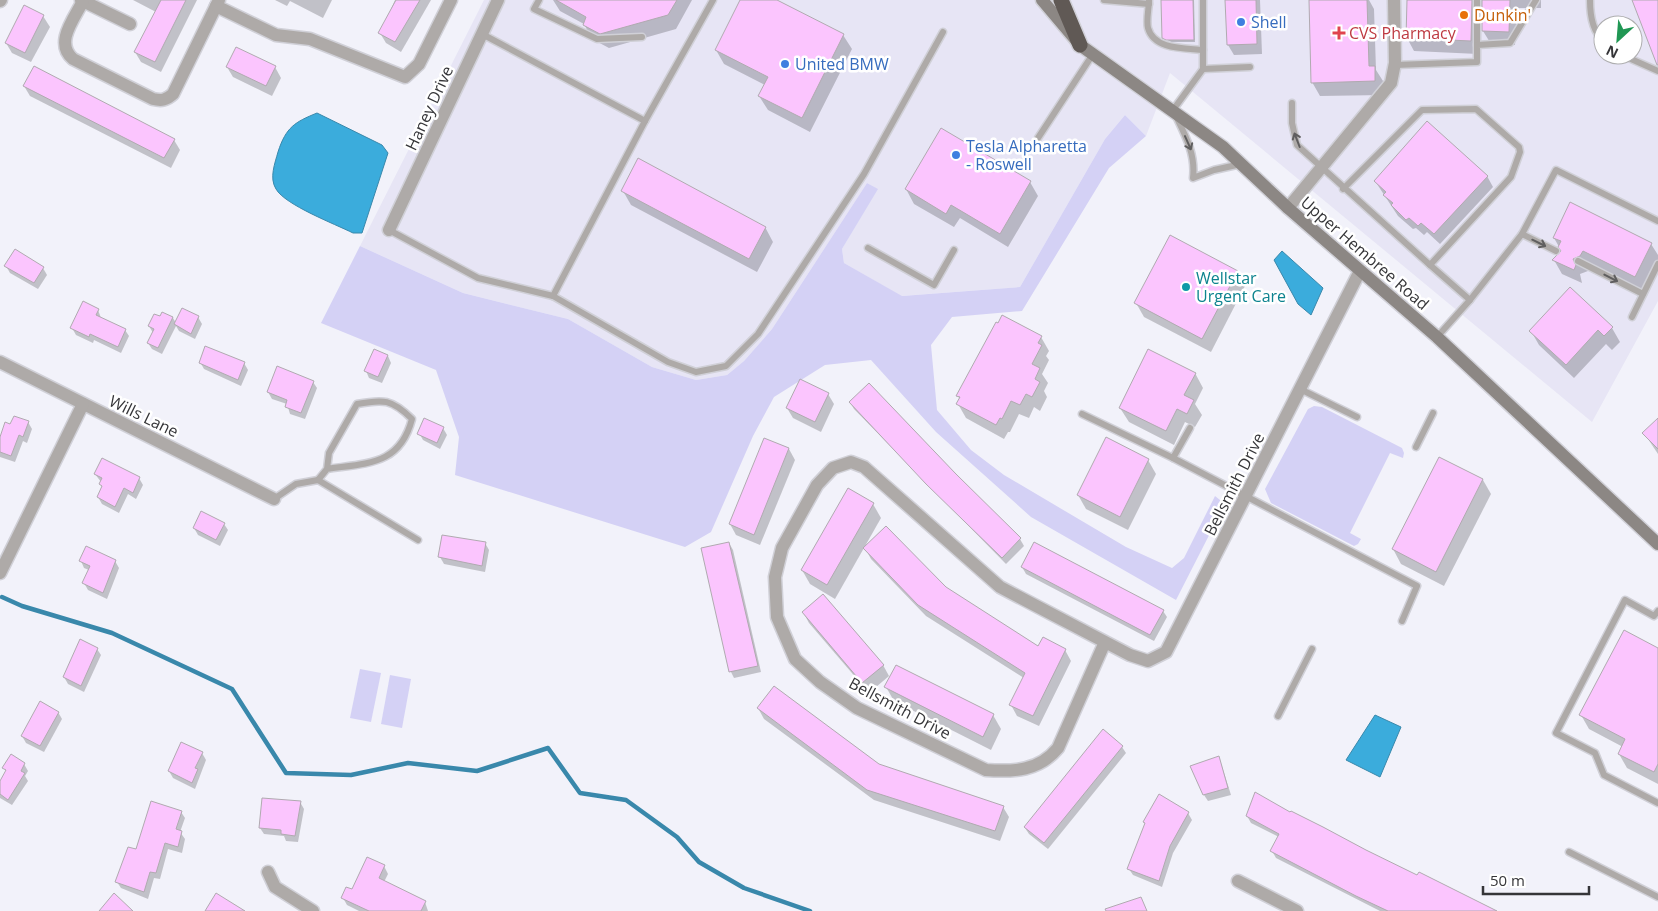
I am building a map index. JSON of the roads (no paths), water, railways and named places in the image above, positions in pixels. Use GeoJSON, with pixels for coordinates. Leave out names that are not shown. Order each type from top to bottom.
{"type":"FeatureCollection","features":[{"type":"Feature","properties":{"kind":"highway"},"geometry":{"type":"LineString","coordinates":[[1061,0],[1080,45]]}},
{"type":"Feature","properties":{"kind":"street"},"geometry":{"type":"LineString","coordinates":[[130,24],[82,0],[64,40],[67,54],[73,59],[126,86],[161,101],[173,94],[218,3],[276,35],[310,40],[405,76],[419,64],[451,0]]}},
{"type":"Feature","properties":{"kind":"street","name":"Haney Drive"},"geometry":{"type":"LineString","coordinates":[[390,230],[498,0]]}},
{"type":"Feature","properties":{"kind":"street","name":"Upper Hembree Road"},"geometry":{"type":"LineString","coordinates":[[1042,0],[1080,45],[1222,147],[1288,208],[1437,337],[1658,544]]}},
{"type":"Feature","properties":{"kind":"street"},"geometry":{"type":"LineString","coordinates":[[1288,208],[1379,100],[1391,83],[1395,65],[1394,0]]}},
{"type":"Feature","properties":{"kind":"street","name":"Bellsmith Drive"},"geometry":{"type":"LineString","coordinates":[[1105,642],[1058,748],[1050,758],[1028,769],[986,770],[857,708],[820,682],[795,659],[777,617],[775,576],[782,548],[817,485],[833,468],[851,462],[864,467],[1000,587],[1130,655],[1148,661],[1166,652],[1360,271]]}},
{"type":"Feature","properties":{"kind":"street","name":"Wills Lane"},"geometry":{"type":"LineString","coordinates":[[0,362],[274,499]]}},
{"type":"Feature","properties":{"kind":"street"},"geometry":{"type":"LineString","coordinates":[[0,573],[83,404]]}},
{"type":"Feature","properties":{"kind":"street"},"geometry":{"type":"LineString","coordinates":[[268,872],[275,888],[311,911]]}},
{"type":"Feature","properties":{"kind":"street"},"geometry":{"type":"LineString","coordinates":[[1238,881],[1297,911]]}},
{"type":"Feature","properties":{"kind":"lane"},"geometry":{"type":"LineString","coordinates":[[539,0],[534,9],[597,39],[642,37]]}},
{"type":"Feature","properties":{"kind":"lane"},"geometry":{"type":"LineString","coordinates":[[553,296],[713,0]]}},
{"type":"Feature","properties":{"kind":"lane"},"geometry":{"type":"LineString","coordinates":[[1104,0],[1149,2],[1147,27],[1152,37],[1166,45],[1203,50]]}},
{"type":"Feature","properties":{"kind":"lane"},"geometry":{"type":"LineString","coordinates":[[1203,0],[1203,69],[1173,110],[1192,152],[1194,165],[1192,178],[1214,170],[1241,164]]}},
{"type":"Feature","properties":{"kind":"lane"},"geometry":{"type":"LineString","coordinates":[[1395,65],[1476,62],[1477,0]]}},
{"type":"Feature","properties":{"kind":"lane"},"geometry":{"type":"LineString","coordinates":[[1477,45],[1510,43],[1536,0]]}},
{"type":"Feature","properties":{"kind":"lane"},"geometry":{"type":"LineString","coordinates":[[1590,0],[1590,13],[1593,21]]}},
{"type":"Feature","properties":{"kind":"lane"},"geometry":{"type":"LineString","coordinates":[[390,230],[478,278],[553,296],[668,362],[696,372],[726,366],[758,334],[859,181],[943,32]]}},
{"type":"Feature","properties":{"kind":"lane"},"geometry":{"type":"LineString","coordinates":[[482,34],[646,121]]}},
{"type":"Feature","properties":{"kind":"lane"},"geometry":{"type":"LineString","coordinates":[[1038,138],[1093,54]]}},
{"type":"Feature","properties":{"kind":"lane"},"geometry":{"type":"LineString","coordinates":[[1643,64],[1658,71]]}},
{"type":"Feature","properties":{"kind":"lane"},"geometry":{"type":"LineString","coordinates":[[1203,69],[1250,67]]}},
{"type":"Feature","properties":{"kind":"lane"},"geometry":{"type":"LineString","coordinates":[[1292,103],[1292,123],[1297,145],[1321,169],[1470,300]]}},
{"type":"Feature","properties":{"kind":"lane"},"geometry":{"type":"LineString","coordinates":[[1344,189],[1419,111],[1469,108],[1480,111],[1519,147],[1520,152],[1511,178],[1430,265]]}},
{"type":"Feature","properties":{"kind":"lane"},"geometry":{"type":"LineString","coordinates":[[1437,337],[1470,300],[1522,234],[1556,170],[1658,221]]}},
{"type":"Feature","properties":{"kind":"lane"},"geometry":{"type":"LineString","coordinates":[[1522,234],[1556,251]]}},
{"type":"Feature","properties":{"kind":"lane"},"geometry":{"type":"LineString","coordinates":[[868,248],[934,285],[954,250]]}},
{"type":"Feature","properties":{"kind":"lane"},"geometry":{"type":"LineString","coordinates":[[1578,261],[1644,294]]}},
{"type":"Feature","properties":{"kind":"lane"},"geometry":{"type":"LineString","coordinates":[[1632,317],[1658,264]]}},
{"type":"Feature","properties":{"kind":"lane"},"geometry":{"type":"LineString","coordinates":[[1300,389],[1357,417]]}},
{"type":"Feature","properties":{"kind":"lane"},"geometry":{"type":"LineString","coordinates":[[274,499],[296,484],[318,480],[327,469],[329,453],[357,404],[381,400],[403,410],[412,419],[410,429],[401,445],[389,457],[327,469]]}},
{"type":"Feature","properties":{"kind":"lane"},"geometry":{"type":"LineString","coordinates":[[1416,447],[1433,413]]}},
{"type":"Feature","properties":{"kind":"lane"},"geometry":{"type":"LineString","coordinates":[[1082,414],[1172,458],[1417,586],[1402,621]]}},
{"type":"Feature","properties":{"kind":"lane"},"geometry":{"type":"LineString","coordinates":[[1172,458],[1190,428]]}},
{"type":"Feature","properties":{"kind":"lane"},"geometry":{"type":"LineString","coordinates":[[318,480],[418,540]]}},
{"type":"Feature","properties":{"kind":"lane"},"geometry":{"type":"LineString","coordinates":[[1658,611],[1654,616],[1625,600],[1556,733],[1595,753],[1604,776],[1658,803]]}},
{"type":"Feature","properties":{"kind":"lane"},"geometry":{"type":"LineString","coordinates":[[1278,716],[1312,649]]}},
{"type":"Feature","properties":{"kind":"lane"},"geometry":{"type":"LineString","coordinates":[[1569,852],[1658,897]]}},
{"type":"Feature","properties":{"kind":"water"},"geometry":{"type":"Polygon","coordinates":[[[317,113],[382,145],[388,153],[362,233],[353,233],[300,208],[281,195],[274,185],[274,166],[284,137],[292,126],[317,113]]]}},
{"type":"Feature","properties":{"kind":"water"},"geometry":{"type":"Polygon","coordinates":[[[1282,251],[1323,288],[1311,315],[1298,304],[1274,260],[1282,251]]]}},
{"type":"Feature","properties":{"kind":"water"},"geometry":{"type":"Polygon","coordinates":[[[1375,715],[1401,727],[1380,777],[1346,760],[1375,715]]]}},
{"type":"Feature","properties":{"kind":"waterway"},"geometry":{"type":"LineString","coordinates":[[2,597],[22,606],[112,633],[232,689],[286,773],[351,775],[408,763],[477,771],[548,748],[580,793],[626,800],[677,837],[699,862],[744,888],[810,911]]}},
{"type":"Feature","properties":{"kind":"place","name":"Dunkin'"},"geometry":{"type":"Point","coordinates":[1464,15]}},
{"type":"Feature","properties":{"kind":"place","name":"Shell"},"geometry":{"type":"Point","coordinates":[1241,22]}},
{"type":"Feature","properties":{"kind":"place","name":"CVS Pharmacy"},"geometry":{"type":"Point","coordinates":[1339,33]}},
{"type":"Feature","properties":{"kind":"place","name":"United BMW"},"geometry":{"type":"Point","coordinates":[785,64]}},
{"type":"Feature","properties":{"kind":"place","name":"Tesla Alpharetta - Roswell"},"geometry":{"type":"Point","coordinates":[956,155]}},
{"type":"Feature","properties":{"kind":"place","name":"Wellstar Urgent Care"},"geometry":{"type":"Point","coordinates":[1186,287]}}]}
